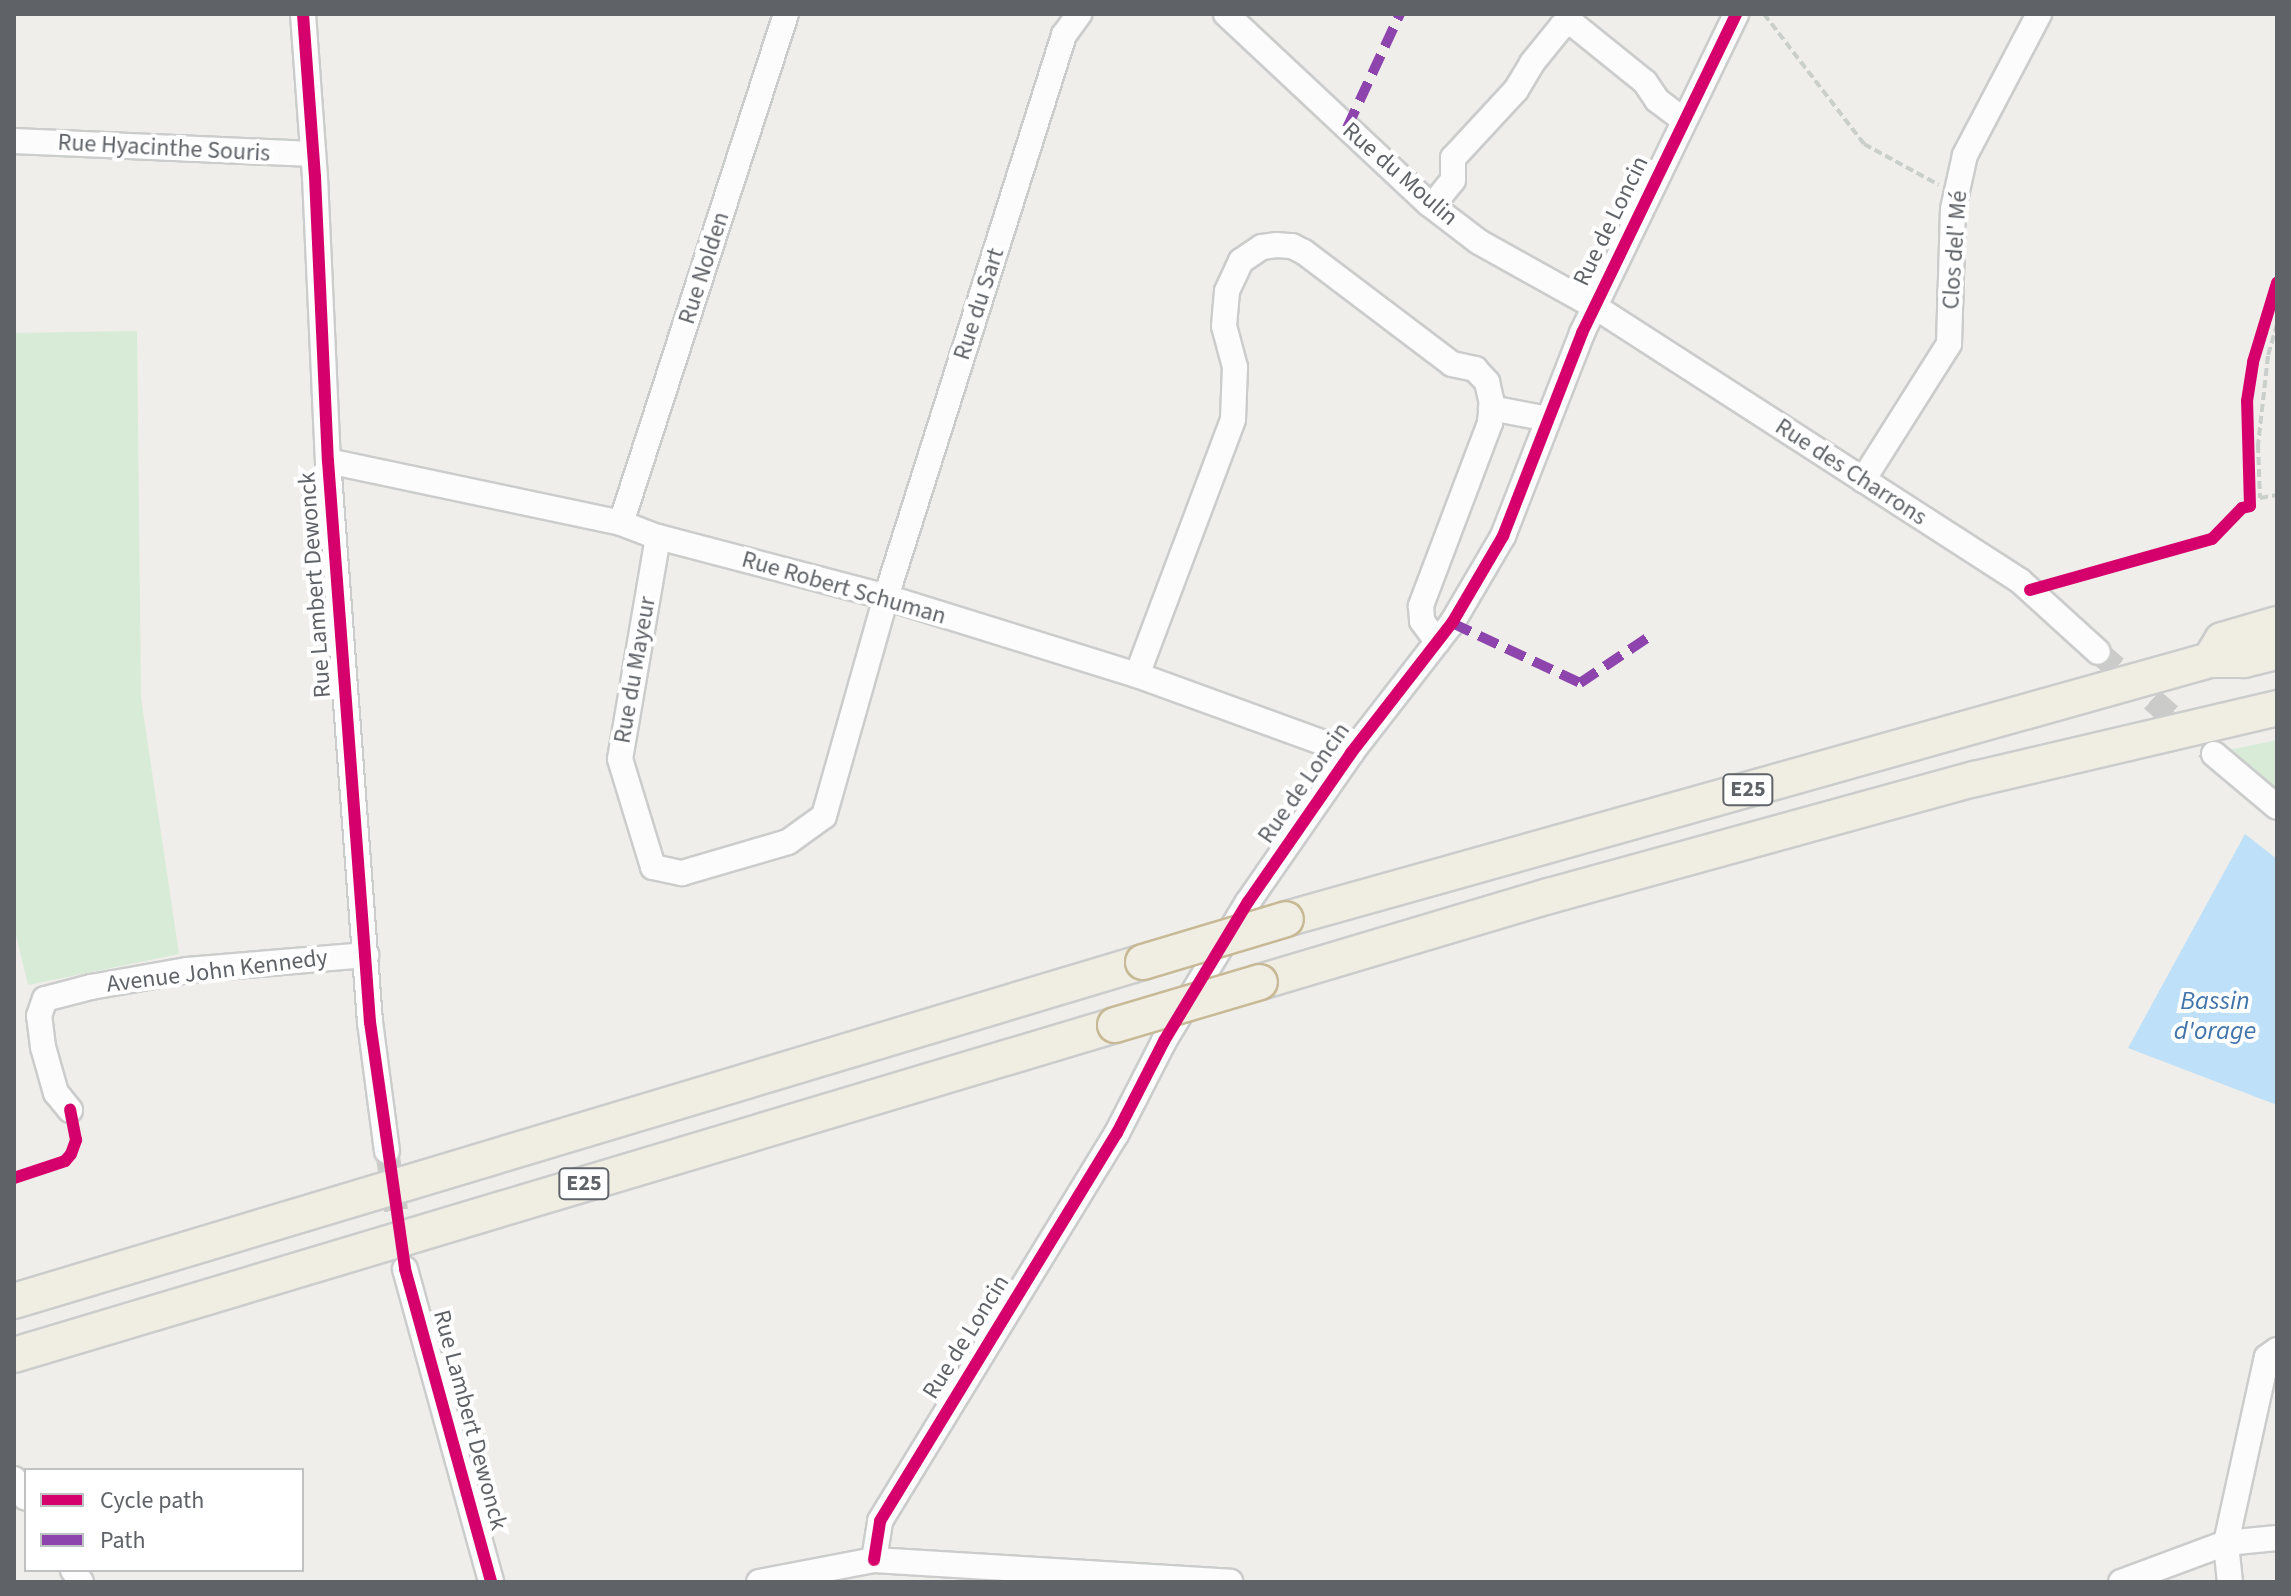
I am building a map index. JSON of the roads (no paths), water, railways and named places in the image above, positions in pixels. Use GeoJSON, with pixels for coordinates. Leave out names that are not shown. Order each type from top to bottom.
{"type":"FeatureCollection","features":[{"type":"Feature","properties":{"kind":"highway","name":"E25"},"geometry":{"type":"LineString","coordinates":[[14,1301],[1286,919],[2210,660],[2222,640],[2277,624]]}},
{"type":"Feature","properties":{"kind":"highway"},"geometry":{"type":"LineString","coordinates":[[2210,660],[2244,660],[2277,652]]}},
{"type":"Feature","properties":{"kind":"highway","name":"E25"},"geometry":{"type":"LineString","coordinates":[[14,1355],[1549,896],[1975,779],[2277,708]]}},
{"type":"Feature","properties":{"kind":"street","name":"Rue Lambert Dewonck"},"geometry":{"type":"LineString","coordinates":[[303,14],[328,461],[370,1022],[387,1151]]}},
{"type":"Feature","properties":{"kind":"street","name":"Rue Nolden"},"geometry":{"type":"LineString","coordinates":[[621,523],[786,14]]}},
{"type":"Feature","properties":{"kind":"street","name":"Rue du Sart"},"geometry":{"type":"LineString","coordinates":[[886,597],[1064,35],[1079,14]]}},
{"type":"Feature","properties":{"kind":"street","name":"Rue du Moulin"},"geometry":{"type":"LineString","coordinates":[[1226,14],[1432,206],[1479,242],[1594,306]]}},
{"type":"Feature","properties":{"kind":"street","name":"Rue de Loncin"},"geometry":{"type":"LineString","coordinates":[[874,1560],[880,1521],[1117,1133],[1164,1041],[1248,902],[1351,753],[1437,642],[1503,536],[1594,306],[1736,14]]}},
{"type":"Feature","properties":{"kind":"street","name":"Clos del' Mé"},"geometry":{"type":"LineString","coordinates":[[1863,480],[1949,344],[1956,194],[1965,155],[2039,14]]}},
{"type":"Feature","properties":{"kind":"street"},"geometry":{"type":"LineString","coordinates":[[1432,206],[1453,180],[1453,158],[1516,90],[1532,63],[1562,26],[1573,24],[1645,82],[1657,100],[1684,120]]}},
{"type":"Feature","properties":{"kind":"street","name":"Rue Hyacinthe Souris"},"geometry":{"type":"LineString","coordinates":[[14,141],[313,154]]}},
{"type":"Feature","properties":{"kind":"street"},"geometry":{"type":"LineString","coordinates":[[1137,675],[1236,403],[1235,367],[1224,326],[1227,291],[1241,261],[1262,247],[1292,246],[1304,252],[1452,364],[1475,369],[1487,382],[1491,408],[1476,466],[1421,606],[1422,621],[1437,642]]}},
{"type":"Feature","properties":{"kind":"street","name":"Rue des Charrons"},"geometry":{"type":"LineString","coordinates":[[1594,306],[2020,581],[2098,652]]}},
{"type":"Feature","properties":{"kind":"street"},"geometry":{"type":"LineString","coordinates":[[1491,408],[1548,419]]}},
{"type":"Feature","properties":{"kind":"street","name":"Rue Robert Schuman"},"geometry":{"type":"LineString","coordinates":[[328,461],[621,523],[658,537],[886,597],[1137,675],[1351,753]]}},
{"type":"Feature","properties":{"kind":"street","name":"Rue du Mayeur"},"geometry":{"type":"LineString","coordinates":[[658,537],[620,759],[653,867],[682,873],[788,842],[824,816],[886,597]]}},
{"type":"Feature","properties":{"kind":"street"},"geometry":{"type":"LineString","coordinates":[[2214,754],[2277,807]]}},
{"type":"Feature","properties":{"kind":"street","name":"Avenue John Kennedy"},"geometry":{"type":"LineString","coordinates":[[70,1110],[56,1093],[43,1047],[39,1016],[45,999],[91,987],[187,970],[366,955]]}},
{"type":"Feature","properties":{"kind":"street","name":"Rue Lambert Dewonck"},"geometry":{"type":"LineString","coordinates":[[405,1269],[491,1582]]}},
{"type":"Feature","properties":{"kind":"street"},"geometry":{"type":"LineString","coordinates":[[2230,1582],[2226,1543],[2267,1357],[2277,1350]]}},
{"type":"Feature","properties":{"kind":"street"},"geometry":{"type":"LineString","coordinates":[[2121,1582],[2226,1543],[2277,1538]]}},
{"type":"Feature","properties":{"kind":"street"},"geometry":{"type":"LineString","coordinates":[[759,1582],[874,1560],[905,1571],[1226,1582]]}},
{"type":"Feature","properties":{"kind":"water","name":"Bassin d'orage"},"geometry":{"type":"Polygon","coordinates":[[[2245,834],[2277,859],[2277,1105],[2128,1048],[2245,834]]]}},
{"type":"Feature","properties":{"kind":"tunnel"},"geometry":{"type":"LineString","coordinates":[[2098,652],[2214,754]]}},
{"type":"Feature","properties":{"kind":"tunnel"},"geometry":{"type":"LineString","coordinates":[[387,1151],[403,1255]]}}]}
